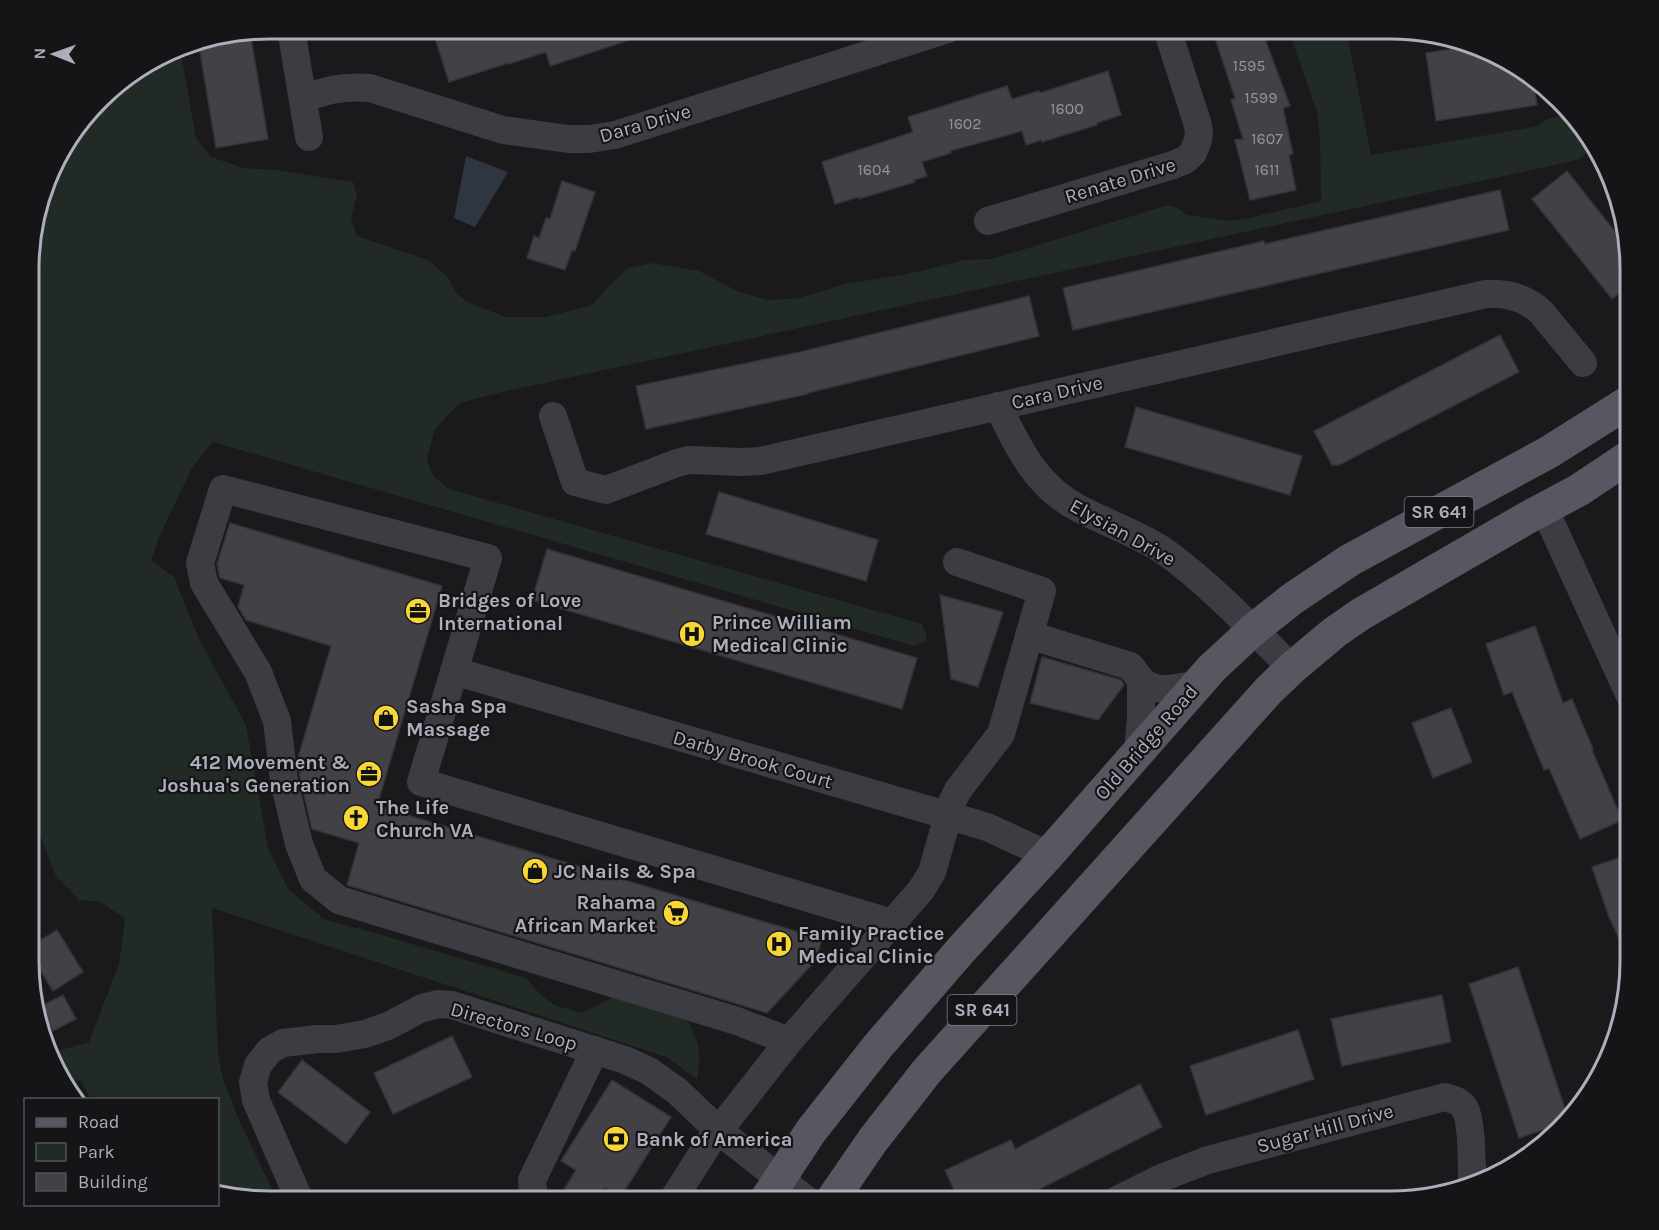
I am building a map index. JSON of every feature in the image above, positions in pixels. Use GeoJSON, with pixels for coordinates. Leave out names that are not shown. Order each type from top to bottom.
{"type":"FeatureCollection","features":[{"type":"Feature","properties":{"kind":"main road","name":"Old Bridge Road"},"geometry":{"type":"LineString","coordinates":[[772,1190],[811,1131],[878,1047],[961,950],[1048,855],[1212,668],[1253,630],[1292,599],[1350,560],[1549,452],[1620,407]]}},
{"type":"Feature","properties":{"kind":"main road","name":"SR 641"},"geometry":{"type":"LineString","coordinates":[[838,1191],[873,1140],[927,1071],[1263,698],[1293,668],[1335,632],[1361,614],[1579,490],[1620,463]]}},
{"type":"Feature","properties":{"kind":"street"},"geometry":{"type":"LineString","coordinates":[[293,39],[309,137]]}},
{"type":"Feature","properties":{"kind":"street","name":"Dara Drive"},"geometry":{"type":"LineString","coordinates":[[303,98],[349,87],[370,88],[503,130],[568,139],[589,139],[615,135],[917,39]]}},
{"type":"Feature","properties":{"kind":"street","name":"Renate Drive"},"geometry":{"type":"LineString","coordinates":[[988,221],[1173,165],[1185,160],[1193,153],[1198,140],[1197,122],[1170,39]]}},
{"type":"Feature","properties":{"kind":"street","name":"Cara Drive"},"geometry":{"type":"LineString","coordinates":[[553,416],[575,482],[606,490],[683,462],[696,460],[760,461],[1486,294],[1511,296],[1535,307],[1583,363]]}},
{"type":"Feature","properties":{"kind":"street","name":"Elysian Drive"},"geometry":{"type":"LineString","coordinates":[[998,406],[1022,456],[1057,495],[1162,550],[1199,578],[1293,668]]}},
{"type":"Feature","properties":{"kind":"street"},"geometry":{"type":"LineString","coordinates":[[789,1041],[726,1018],[339,900],[313,879],[299,844],[284,781],[277,721],[258,672],[204,584],[200,563],[223,489],[488,558],[421,782],[892,923]]}},
{"type":"Feature","properties":{"kind":"street"},"geometry":{"type":"LineString","coordinates":[[1544,508],[1620,674]]}},
{"type":"Feature","properties":{"kind":"street"},"geometry":{"type":"LineString","coordinates":[[678,1191],[709,1143],[789,1041],[921,890],[932,872],[947,816],[958,790],[1001,734],[1042,591],[957,562]]}},
{"type":"Feature","properties":{"kind":"street"},"geometry":{"type":"LineString","coordinates":[[1029,635],[1130,666],[1136,671],[1141,680],[1142,716],[1138,752]]}},
{"type":"Feature","properties":{"kind":"street","name":"Darby Brook Court"},"geometry":{"type":"LineString","coordinates":[[454,671],[987,827],[1048,855]]}},
{"type":"Feature","properties":{"kind":"street"},"geometry":{"type":"LineString","coordinates":[[1141,680],[1152,687],[1167,689],[1198,684]]}},
{"type":"Feature","properties":{"kind":"street","name":"Directors Loop"},"geometry":{"type":"LineString","coordinates":[[296,1191],[256,1100],[253,1082],[258,1065],[270,1050],[283,1043],[336,1039],[365,1034],[388,1026],[422,1008],[439,1004],[453,1005],[625,1059],[649,1071],[677,1090],[719,1131],[772,1190]]}},
{"type":"Feature","properties":{"kind":"street"},"geometry":{"type":"LineString","coordinates":[[533,1191],[532,1180],[595,1050]]}},
{"type":"Feature","properties":{"kind":"street","name":"Sugar Hill Drive"},"geometry":{"type":"LineString","coordinates":[[1135,1191],[1161,1178],[1208,1160],[1445,1097],[1456,1100],[1465,1108],[1469,1118],[1474,1175]]}},
{"type":"Feature","properties":{"kind":"green space"},"geometry":{"type":"Polygon","coordinates":[[[1291,39],[1348,39],[1371,155],[1539,126],[1545,120],[1561,115],[1588,152],[1579,159],[1569,162],[498,393],[460,403],[435,429],[427,459],[433,476],[449,489],[922,624],[927,636],[925,642],[914,646],[213,442],[193,466],[160,535],[151,560],[174,577],[199,639],[246,725],[268,848],[288,889],[325,920],[526,978],[541,995],[554,1005],[582,1013],[615,996],[688,1021],[698,1048],[697,1079],[666,1057],[212,908],[218,1054],[223,1079],[239,1120],[273,1191],[254,1191],[219,1186],[219,1098],[90,1098],[81,1081],[72,1080],[58,1051],[89,1042],[119,964],[125,919],[101,902],[79,900],[56,876],[39,832],[39,254],[43,224],[51,195],[63,167],[78,141],[96,117],[117,96],[154,70],[182,57],[196,138],[211,157],[244,168],[276,170],[353,182],[357,195],[351,219],[357,236],[428,260],[448,277],[455,292],[467,302],[506,317],[546,317],[592,305],[628,268],[652,263],[699,271],[737,291],[767,300],[799,298],[845,284],[907,274],[965,260],[992,259],[1168,205],[1178,208],[1187,215],[1231,221],[1321,201],[1317,112],[1291,39]]]}},
{"type":"Feature","properties":{"kind":"shaded area"},"geometry":{"type":"Polygon","coordinates":[[[466,156],[508,172],[475,227],[454,218],[466,156]]]}},
{"type":"Feature","properties":{"kind":"building"},"geometry":{"type":"Polygon","coordinates":[[[251,39],[268,139],[216,148],[200,50],[224,43],[251,39]]]}},
{"type":"Feature","properties":{"kind":"building"},"geometry":{"type":"Polygon","coordinates":[[[435,39],[633,39],[550,66],[546,52],[449,82],[435,39]]]}},
{"type":"Feature","properties":{"kind":"building"},"geometry":{"type":"Polygon","coordinates":[[[1215,39],[1265,39],[1290,106],[1283,108],[1293,154],[1289,155],[1296,190],[1250,200],[1235,140],[1243,139],[1231,100],[1235,98],[1215,39]]]}},
{"type":"Feature","properties":{"kind":"building"},"geometry":{"type":"Polygon","coordinates":[[[1454,48],[1492,63],[1535,91],[1537,105],[1436,121],[1426,53],[1454,48]]]}},
{"type":"Feature","properties":{"kind":"building"},"geometry":{"type":"Polygon","coordinates":[[[1108,71],[1121,115],[1042,142],[1041,140],[1026,145],[1022,131],[950,151],[951,153],[922,162],[927,176],[914,180],[915,182],[835,204],[822,162],[913,132],[908,117],[1007,86],[1012,99],[1039,91],[1040,93],[1108,71]]]}},
{"type":"Feature","properties":{"kind":"building"},"geometry":{"type":"Polygon","coordinates":[[[1567,171],[1617,235],[1620,292],[1612,299],[1532,199],[1567,171]]]}},
{"type":"Feature","properties":{"kind":"building"},"geometry":{"type":"Polygon","coordinates":[[[562,181],[595,192],[575,251],[572,250],[565,270],[527,258],[534,236],[539,238],[546,218],[550,219],[562,181]]]}},
{"type":"Feature","properties":{"kind":"building"},"geometry":{"type":"Polygon","coordinates":[[[1500,190],[1509,230],[1073,330],[1063,288],[1264,241],[1265,244],[1500,190]]]}},
{"type":"Feature","properties":{"kind":"building"},"geometry":{"type":"Polygon","coordinates":[[[1029,296],[1039,336],[808,394],[646,429],[636,386],[800,352],[1029,296]]]}},
{"type":"Feature","properties":{"kind":"building"},"geometry":{"type":"Polygon","coordinates":[[[1500,335],[1519,372],[1339,465],[1332,465],[1314,431],[1500,335]]]}},
{"type":"Feature","properties":{"kind":"building"},"geometry":{"type":"Polygon","coordinates":[[[1136,407],[1302,456],[1290,495],[1125,447],[1136,407]]]}},
{"type":"Feature","properties":{"kind":"building"},"geometry":{"type":"Polygon","coordinates":[[[719,492],[878,540],[866,581],[706,534],[719,492]]]}},
{"type":"Feature","properties":{"kind":"building"},"geometry":{"type":"Polygon","coordinates":[[[230,523],[442,586],[377,806],[822,939],[816,960],[767,1013],[347,885],[359,843],[312,829],[300,778],[298,758],[331,646],[246,620],[238,607],[244,585],[220,578],[217,564],[230,523]]]}},
{"type":"Feature","properties":{"kind":"building"},"geometry":{"type":"Polygon","coordinates":[[[547,549],[917,658],[902,709],[532,600],[547,549]]]}},
{"type":"Feature","properties":{"kind":"building"},"geometry":{"type":"Polygon","coordinates":[[[940,595],[1003,612],[978,687],[951,679],[940,595]]]}},
{"type":"Feature","properties":{"kind":"building"},"geometry":{"type":"Polygon","coordinates":[[[1535,626],[1563,703],[1572,699],[1620,815],[1620,821],[1580,839],[1549,768],[1544,770],[1512,692],[1504,695],[1486,644],[1535,626]]]}},
{"type":"Feature","properties":{"kind":"building"},"geometry":{"type":"Polygon","coordinates":[[[1042,657],[1121,680],[1124,685],[1098,720],[1030,703],[1042,657]]]}},
{"type":"Feature","properties":{"kind":"building"},"geometry":{"type":"Polygon","coordinates":[[[1451,708],[1472,762],[1433,778],[1412,723],[1451,708]]]}},
{"type":"Feature","properties":{"kind":"building"},"geometry":{"type":"Polygon","coordinates":[[[1620,857],[1620,941],[1609,917],[1592,867],[1620,857]]]}},
{"type":"Feature","properties":{"kind":"building"},"geometry":{"type":"Polygon","coordinates":[[[57,930],[83,972],[53,991],[39,968],[39,941],[57,930]]]}},
{"type":"Feature","properties":{"kind":"building"},"geometry":{"type":"Polygon","coordinates":[[[1518,967],[1565,1110],[1549,1128],[1519,1138],[1469,984],[1518,967]]]}},
{"type":"Feature","properties":{"kind":"building"},"geometry":{"type":"Polygon","coordinates":[[[63,995],[76,1019],[53,1031],[43,1005],[63,995]]]}},
{"type":"Feature","properties":{"kind":"building"},"geometry":{"type":"Polygon","coordinates":[[[1442,995],[1451,1042],[1342,1066],[1331,1019],[1442,995]]]}},
{"type":"Feature","properties":{"kind":"building"},"geometry":{"type":"Polygon","coordinates":[[[1298,1030],[1314,1079],[1206,1115],[1190,1066],[1298,1030]]]}},
{"type":"Feature","properties":{"kind":"building"},"geometry":{"type":"Polygon","coordinates":[[[452,1036],[472,1077],[393,1114],[374,1073],[452,1036]]]}},
{"type":"Feature","properties":{"kind":"building"},"geometry":{"type":"Polygon","coordinates":[[[302,1060],[370,1112],[346,1144],[278,1092],[302,1060]]]}},
{"type":"Feature","properties":{"kind":"building","name":"Bank of America"},"geometry":{"type":"Polygon","coordinates":[[[612,1080],[671,1117],[624,1191],[610,1191],[605,1188],[603,1191],[563,1191],[576,1170],[561,1161],[612,1080]]]}},
{"type":"Feature","properties":{"kind":"building"},"geometry":{"type":"Polygon","coordinates":[[[1140,1084],[1162,1127],[1036,1191],[954,1191],[945,1170],[1011,1140],[1015,1149],[1140,1084]]]}},
{"type":"Feature","properties":{"kind":"place","name":"Bridges of Love International"},"geometry":{"type":"Point","coordinates":[418,611]}},
{"type":"Feature","properties":{"kind":"place","name":"Prince William Medical Clinic"},"geometry":{"type":"Point","coordinates":[692,634]}},
{"type":"Feature","properties":{"kind":"place","name":"Sasha Spa Massage"},"geometry":{"type":"Point","coordinates":[386,718]}},
{"type":"Feature","properties":{"kind":"place","name":"412 Movement & Joshua's Generation"},"geometry":{"type":"Point","coordinates":[369,774]}},
{"type":"Feature","properties":{"kind":"place","name":"The Life Church VA"},"geometry":{"type":"Point","coordinates":[356,818]}},
{"type":"Feature","properties":{"kind":"place","name":"JC Nails & Spa"},"geometry":{"type":"Point","coordinates":[535,871]}},
{"type":"Feature","properties":{"kind":"place","name":"Rahama African Market"},"geometry":{"type":"Point","coordinates":[676,913]}},
{"type":"Feature","properties":{"kind":"place","name":"Family Practice Medical Clinic"},"geometry":{"type":"Point","coordinates":[779,944]}},
{"type":"Feature","properties":{"kind":"place","name":"Bank of America"},"geometry":{"type":"Point","coordinates":[616,1139]}}]}
